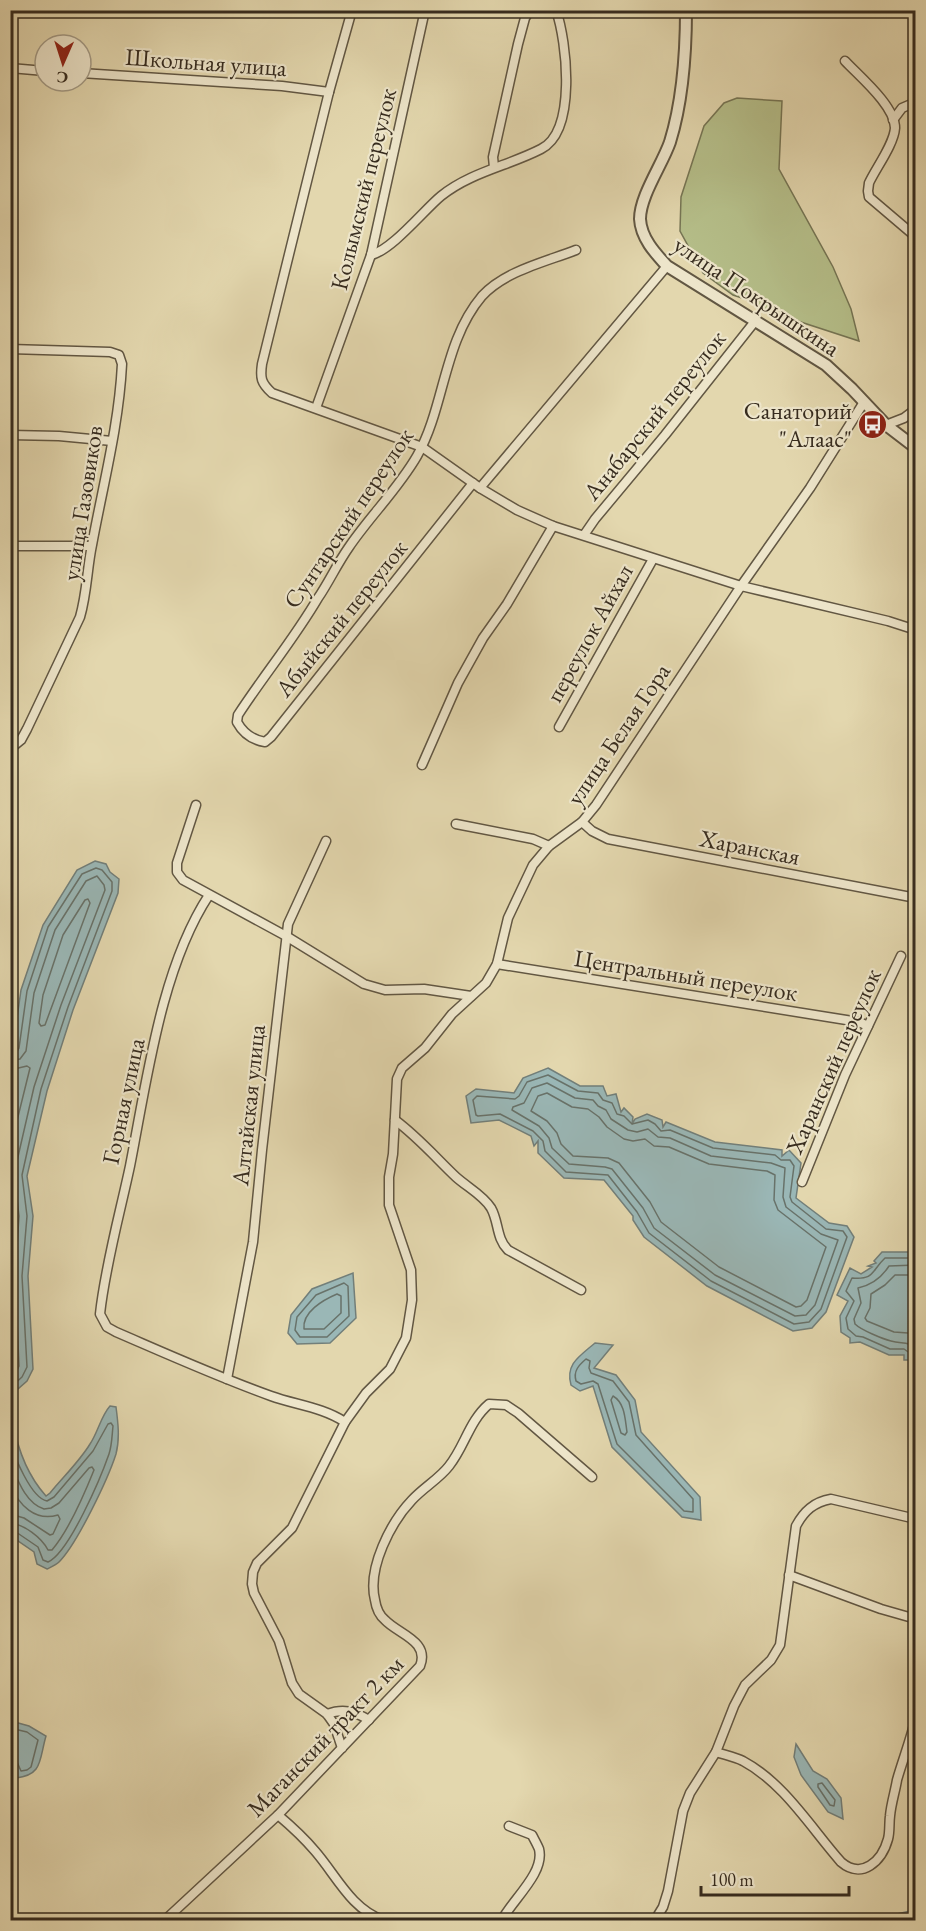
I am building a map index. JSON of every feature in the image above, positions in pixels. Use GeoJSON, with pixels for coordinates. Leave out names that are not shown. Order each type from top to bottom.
{"type":"FeatureCollection","features":[{"type":"Feature","properties":{"kind":"street"},"geometry":{"type":"LineString","coordinates":[[352,10],[329,92],[273,317],[260,379],[264,386],[272,393],[422,447],[476,486],[517,510],[554,526],[741,586],[888,621],[915,630]]}},
{"type":"Feature","properties":{"kind":"street","name":"Колымский переулок"},"geometry":{"type":"LineString","coordinates":[[316,408],[371,255],[425,10]]}},
{"type":"Feature","properties":{"kind":"street"},"geometry":{"type":"LineString","coordinates":[[494,167],[493,157],[518,44],[525,18],[530,10]]}},
{"type":"Feature","properties":{"kind":"street"},"geometry":{"type":"LineString","coordinates":[[371,255],[385,248],[443,195],[468,179],[542,149],[556,134],[563,111],[566,74],[565,49],[556,10]]}},
{"type":"Feature","properties":{"kind":"street","name":"улица Покрышкина"},"geometry":{"type":"LineString","coordinates":[[687,11],[686,45],[674,129],[669,146],[640,209],[640,222],[644,236],[667,266],[826,365],[886,425],[915,448]]}},
{"type":"Feature","properties":{"kind":"street"},"geometry":{"type":"LineString","coordinates":[[845,61],[890,109],[895,128],[867,191],[875,204],[915,237]]}},
{"type":"Feature","properties":{"kind":"street"},"geometry":{"type":"LineString","coordinates":[[10,68],[33,70]]}},
{"type":"Feature","properties":{"kind":"street","name":"Школьная улица"},"geometry":{"type":"LineString","coordinates":[[93,74],[282,86],[329,92]]}},
{"type":"Feature","properties":{"kind":"street"},"geometry":{"type":"LineString","coordinates":[[893,120],[902,108],[915,102]]}},
{"type":"Feature","properties":{"kind":"street","name":"Сунтарский переулок"},"geometry":{"type":"LineString","coordinates":[[238,715],[262,677],[319,598],[349,547],[390,495],[422,447],[452,353],[471,312],[482,297],[508,277],[576,250]]}},
{"type":"Feature","properties":{"kind":"street","name":"Абыйский переулок"},"geometry":{"type":"LineString","coordinates":[[238,715],[237,722],[240,729],[249,736],[265,742],[271,737],[476,486],[631,311],[667,266]]}},
{"type":"Feature","properties":{"kind":"street","name":"Анабарский переулок"},"geometry":{"type":"LineString","coordinates":[[584,535],[756,320]]}},
{"type":"Feature","properties":{"kind":"street","name":"улица Газовиков"},"geometry":{"type":"LineString","coordinates":[[10,349],[110,352],[119,355],[122,364],[112,441],[91,546],[86,599],[80,617],[27,729],[21,740],[10,749]]}},
{"type":"Feature","properties":{"kind":"street","name":"улица Белая Гора"},"geometry":{"type":"LineString","coordinates":[[342,1748],[334,1724],[327,1714],[299,1694],[292,1683],[279,1641],[257,1601],[252,1584],[257,1563],[283,1538],[298,1518],[345,1422],[366,1393],[390,1369],[406,1338],[412,1300],[411,1270],[389,1205],[397,1079],[402,1068],[425,1048],[452,1014],[486,983],[497,964],[508,918],[533,865],[549,846],[582,822],[596,805],[741,586],[810,488],[864,402]]}},
{"type":"Feature","properties":{"kind":"street"},"geometry":{"type":"LineString","coordinates":[[886,425],[904,418],[915,408]]}},
{"type":"Feature","properties":{"kind":"street"},"geometry":{"type":"LineString","coordinates":[[10,435],[59,436],[112,441]]}},
{"type":"Feature","properties":{"kind":"street"},"geometry":{"type":"LineString","coordinates":[[422,765],[463,674],[483,638],[507,604],[554,526]]}},
{"type":"Feature","properties":{"kind":"street"},"geometry":{"type":"LineString","coordinates":[[10,546],[91,546]]}},
{"type":"Feature","properties":{"kind":"street","name":"переулок Айхал"},"geometry":{"type":"LineString","coordinates":[[558,727],[653,559]]}},
{"type":"Feature","properties":{"kind":"street"},"geometry":{"type":"LineString","coordinates":[[196,805],[176,867],[183,880],[286,936],[364,984],[385,990],[424,989],[471,996]]}},
{"type":"Feature","properties":{"kind":"street","name":"Харанская"},"geometry":{"type":"LineString","coordinates":[[582,822],[592,831],[608,839],[915,898]]}},
{"type":"Feature","properties":{"kind":"street"},"geometry":{"type":"LineString","coordinates":[[456,824],[533,839],[549,846]]}},
{"type":"Feature","properties":{"kind":"street","name":"Алтайская улица"},"geometry":{"type":"LineString","coordinates":[[227,1379],[253,1242],[288,924],[326,841]]}},
{"type":"Feature","properties":{"kind":"street","name":"Горная улица"},"geometry":{"type":"LineString","coordinates":[[209,895],[184,942],[157,1032],[100,1314],[107,1327],[116,1332],[227,1379]]}},
{"type":"Feature","properties":{"kind":"street","name":"Харанский переулок"},"geometry":{"type":"LineString","coordinates":[[801,1182],[868,1026],[901,956]]}},
{"type":"Feature","properties":{"kind":"street","name":"Центральный переулок"},"geometry":{"type":"LineString","coordinates":[[497,964],[859,1022],[868,1026]]}},
{"type":"Feature","properties":{"kind":"street"},"geometry":{"type":"LineString","coordinates":[[395,1120],[410,1131],[492,1209],[498,1236],[508,1250],[581,1290]]}},
{"type":"Feature","properties":{"kind":"street"},"geometry":{"type":"LineString","coordinates":[[227,1379],[273,1397],[332,1414],[345,1422]]}},
{"type":"Feature","properties":{"kind":"street","name":"Маганский тракт 2 км"},"geometry":{"type":"LineString","coordinates":[[165,1920],[278,1815],[420,1666],[423,1659],[420,1648],[388,1623],[378,1609],[374,1587],[382,1549],[396,1519],[413,1498],[436,1480],[450,1465],[482,1410],[489,1404],[506,1405],[592,1477]]}},
{"type":"Feature","properties":{"kind":"street"},"geometry":{"type":"LineString","coordinates":[[655,1920],[663,1907],[668,1891],[686,1802],[716,1752],[745,1685],[771,1660],[780,1645],[796,1526],[803,1514],[821,1501],[831,1499],[915,1519]]}},
{"type":"Feature","properties":{"kind":"street"},"geometry":{"type":"LineString","coordinates":[[789,1575],[915,1619]]}},
{"type":"Feature","properties":{"kind":"street"},"geometry":{"type":"LineString","coordinates":[[327,1714],[347,1711],[369,1720]]}},
{"type":"Feature","properties":{"kind":"street"},"geometry":{"type":"LineString","coordinates":[[716,1752],[752,1766],[792,1804],[841,1862],[849,1869],[860,1870],[870,1866],[881,1854],[888,1839],[890,1813],[915,1717]]}},
{"type":"Feature","properties":{"kind":"street"},"geometry":{"type":"LineString","coordinates":[[278,1815],[316,1852],[359,1907],[373,1917],[383,1920]]}},
{"type":"Feature","properties":{"kind":"street"},"geometry":{"type":"LineString","coordinates":[[502,1920],[535,1872],[539,1862],[539,1849],[532,1835],[509,1826]]}},
{"type":"Feature","properties":{"kind":"green space"},"geometry":{"type":"Polygon","coordinates":[[[737,98],[782,101],[779,169],[833,267],[851,309],[859,341],[767,311],[751,301],[733,295],[703,273],[680,231],[681,197],[704,126],[724,103],[737,98]]]}},
{"type":"Feature","properties":{"kind":"water"},"geometry":{"type":"Polygon","coordinates":[[[95,861],[106,864],[110,872],[119,879],[118,893],[73,1010],[47,1091],[27,1176],[33,1216],[28,1276],[33,1369],[27,1381],[11,1395],[10,1092],[21,990],[43,925],[77,870],[95,861]]]}},
{"type":"Feature","properties":{"kind":"water"},"geometry":{"type":"Polygon","coordinates":[[[548,1068],[580,1086],[603,1086],[607,1096],[616,1094],[621,1112],[624,1108],[633,1117],[632,1124],[635,1119],[647,1114],[662,1120],[663,1127],[666,1122],[715,1142],[782,1150],[782,1156],[789,1150],[801,1163],[796,1198],[829,1223],[847,1226],[854,1237],[826,1312],[812,1328],[793,1331],[707,1286],[644,1237],[633,1220],[633,1216],[604,1180],[564,1178],[538,1153],[538,1141],[534,1146],[531,1136],[499,1120],[471,1123],[466,1096],[476,1089],[514,1093],[523,1078],[548,1068]]]}},
{"type":"Feature","properties":{"kind":"water"},"geometry":{"type":"Polygon","coordinates":[[[882,1252],[915,1252],[915,1360],[904,1360],[904,1355],[889,1355],[860,1342],[850,1343],[850,1338],[841,1332],[840,1316],[848,1301],[837,1295],[850,1268],[861,1274],[872,1267],[868,1266],[876,1263],[874,1261],[882,1252]]]}},
{"type":"Feature","properties":{"kind":"water"},"geometry":{"type":"Polygon","coordinates":[[[353,1273],[356,1318],[330,1343],[297,1344],[288,1333],[291,1315],[312,1289],[353,1273]]]}},
{"type":"Feature","properties":{"kind":"water"},"geometry":{"type":"Polygon","coordinates":[[[595,1343],[613,1345],[594,1368],[616,1375],[635,1400],[641,1432],[700,1497],[701,1520],[682,1517],[612,1447],[593,1386],[580,1391],[571,1385],[572,1366],[579,1356],[595,1343]]]}},
{"type":"Feature","properties":{"kind":"water"},"geometry":{"type":"Polygon","coordinates":[[[110,1406],[116,1407],[118,1430],[116,1454],[112,1465],[74,1541],[59,1562],[47,1569],[37,1564],[34,1552],[11,1536],[11,1421],[25,1462],[34,1480],[46,1496],[86,1451],[110,1406]]]}},
{"type":"Feature","properties":{"kind":"water"},"geometry":{"type":"Polygon","coordinates":[[[11,1721],[29,1726],[46,1736],[36,1770],[31,1774],[16,1778],[11,1755],[11,1721]]]}},
{"type":"Feature","properties":{"kind":"water"},"geometry":{"type":"Polygon","coordinates":[[[796,1744],[813,1771],[827,1779],[841,1798],[843,1819],[828,1812],[801,1775],[794,1757],[796,1744]]]}},
{"type":"Feature","properties":{"kind":"water"},"geometry":{"type":"Polygon","coordinates":[[[915,1910],[915,1920],[870,1920],[915,1910]]]}},
{"type":"Feature","properties":{"kind":"place","name":"Санаторий \"Алаас\""},"geometry":{"type":"Point","coordinates":[873,424]}}]}
